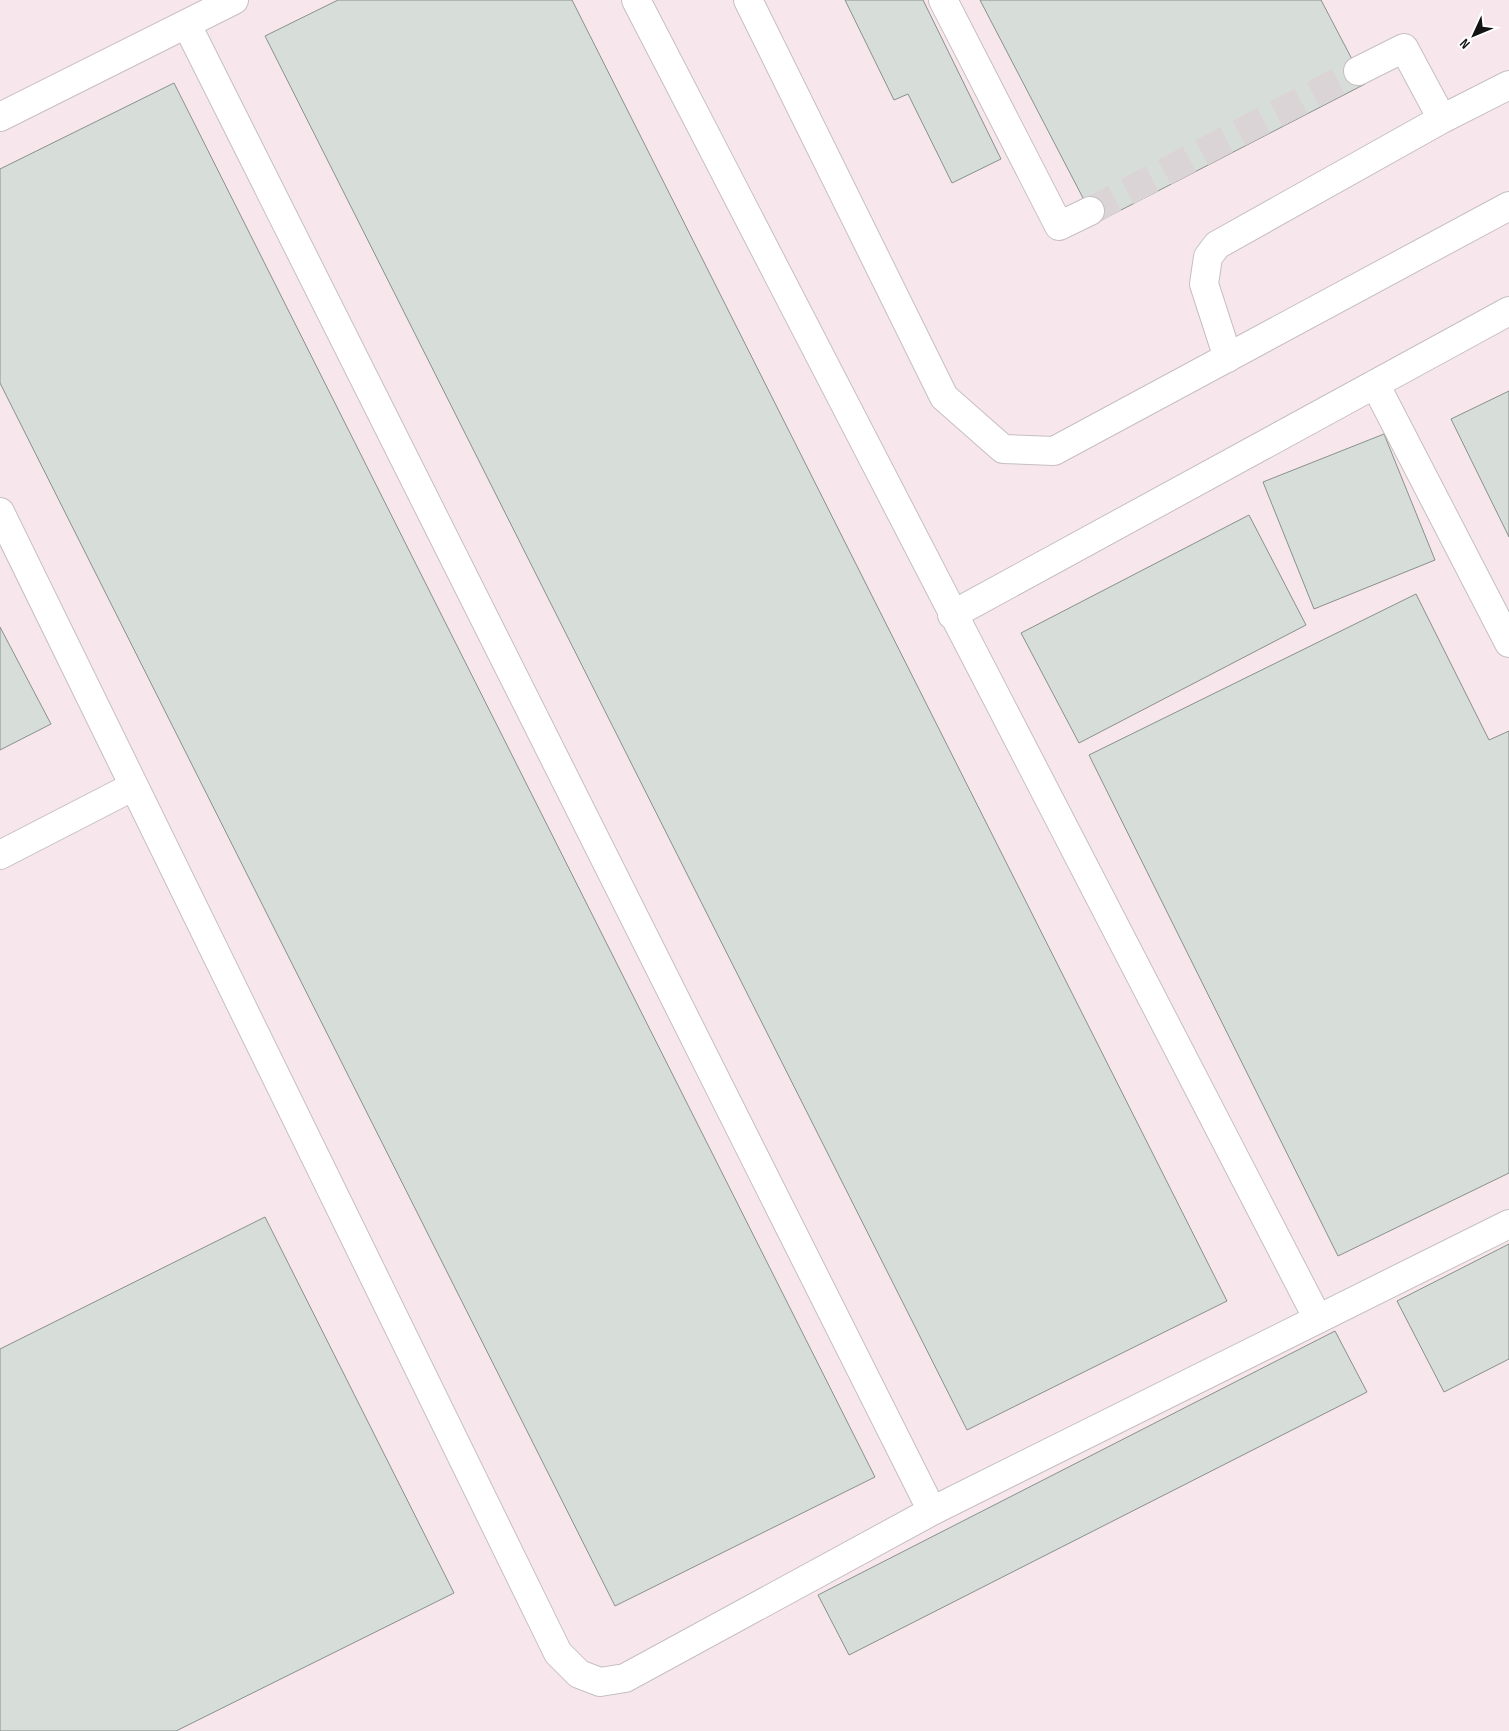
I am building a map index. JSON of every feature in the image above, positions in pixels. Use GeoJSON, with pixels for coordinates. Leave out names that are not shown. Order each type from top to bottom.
{"type":"FeatureCollection","features":[{"type":"Feature","properties":{"kind":"street"},"geometry":{"type":"LineString","coordinates":[[0,117],[234,0]]}},
{"type":"Feature","properties":{"kind":"street"},"geometry":{"type":"LineString","coordinates":[[636,0],[952,615],[1318,1319]]}},
{"type":"Feature","properties":{"kind":"street"},"geometry":{"type":"LineString","coordinates":[[748,0],[944,397],[1003,449],[1054,451],[1509,206]]}},
{"type":"Feature","properties":{"kind":"street"},"geometry":{"type":"LineString","coordinates":[[943,0],[1059,226],[1090,212]]}},
{"type":"Feature","properties":{"kind":"street"},"geometry":{"type":"LineString","coordinates":[[187,25],[932,1511]]}},
{"type":"Feature","properties":{"kind":"street"},"geometry":{"type":"LineString","coordinates":[[1358,71],[1404,48],[1442,119]]}},
{"type":"Feature","properties":{"kind":"street"},"geometry":{"type":"LineString","coordinates":[[1228,358],[1204,284],[1208,257],[1217,245],[1442,119],[1509,85]]}},
{"type":"Feature","properties":{"kind":"street"},"geometry":{"type":"LineString","coordinates":[[952,615],[1509,311]]}},
{"type":"Feature","properties":{"kind":"street"},"geometry":{"type":"LineString","coordinates":[[1376,384],[1509,643]]}},
{"type":"Feature","properties":{"kind":"street"},"geometry":{"type":"LineString","coordinates":[[0,512],[558,1653],[579,1674],[600,1682],[625,1678],[932,1511],[1509,1224]]}},
{"type":"Feature","properties":{"kind":"street"},"geometry":{"type":"LineString","coordinates":[[0,855],[134,786]]}},
{"type":"Feature","properties":{"kind":"shaded area"},"geometry":{"type":"Polygon","coordinates":[[[0,0],[1509,0],[1509,1731],[0,1731],[0,0]]]}},
{"type":"Feature","properties":{"kind":"building"},"geometry":{"type":"Polygon","coordinates":[[[338,0],[572,0],[1227,1301],[967,1430],[265,36],[338,0]]]}},
{"type":"Feature","properties":{"kind":"building"},"geometry":{"type":"Polygon","coordinates":[[[845,0],[923,0],[1001,159],[952,183],[908,94],[894,100],[845,0]]]}},
{"type":"Feature","properties":{"kind":"building"},"geometry":{"type":"Polygon","coordinates":[[[980,0],[1321,0],[1365,84],[1096,223],[980,0]]]}},
{"type":"Feature","properties":{"kind":"building"},"geometry":{"type":"Polygon","coordinates":[[[174,83],[875,1477],[615,1606],[0,383],[0,169],[174,83]]]}},
{"type":"Feature","properties":{"kind":"building"},"geometry":{"type":"Polygon","coordinates":[[[1509,391],[1509,537],[1451,419],[1509,391]]]}},
{"type":"Feature","properties":{"kind":"building"},"geometry":{"type":"Polygon","coordinates":[[[1384,434],[1435,560],[1314,609],[1263,482],[1384,434]]]}},
{"type":"Feature","properties":{"kind":"building"},"geometry":{"type":"Polygon","coordinates":[[[1249,515],[1306,625],[1079,743],[1021,633],[1249,515]]]}},
{"type":"Feature","properties":{"kind":"building"},"geometry":{"type":"Polygon","coordinates":[[[1416,594],[1489,740],[1509,731],[1509,1173],[1338,1256],[1089,755],[1416,594]]]}},
{"type":"Feature","properties":{"kind":"building"},"geometry":{"type":"Polygon","coordinates":[[[0,627],[51,724],[0,750],[0,627]]]}},
{"type":"Feature","properties":{"kind":"building"},"geometry":{"type":"Polygon","coordinates":[[[265,1217],[454,1593],[176,1731],[0,1731],[0,1349],[265,1217]]]}},
{"type":"Feature","properties":{"kind":"building"},"geometry":{"type":"Polygon","coordinates":[[[1509,1244],[1509,1359],[1444,1392],[1397,1301],[1509,1244]]]}},
{"type":"Feature","properties":{"kind":"building"},"geometry":{"type":"Polygon","coordinates":[[[1335,1331],[1367,1392],[849,1655],[818,1595],[1335,1331]]]}},
{"type":"Feature","properties":{"kind":"tunnel"},"geometry":{"type":"LineString","coordinates":[[1090,211],[1358,71]]}}]}
